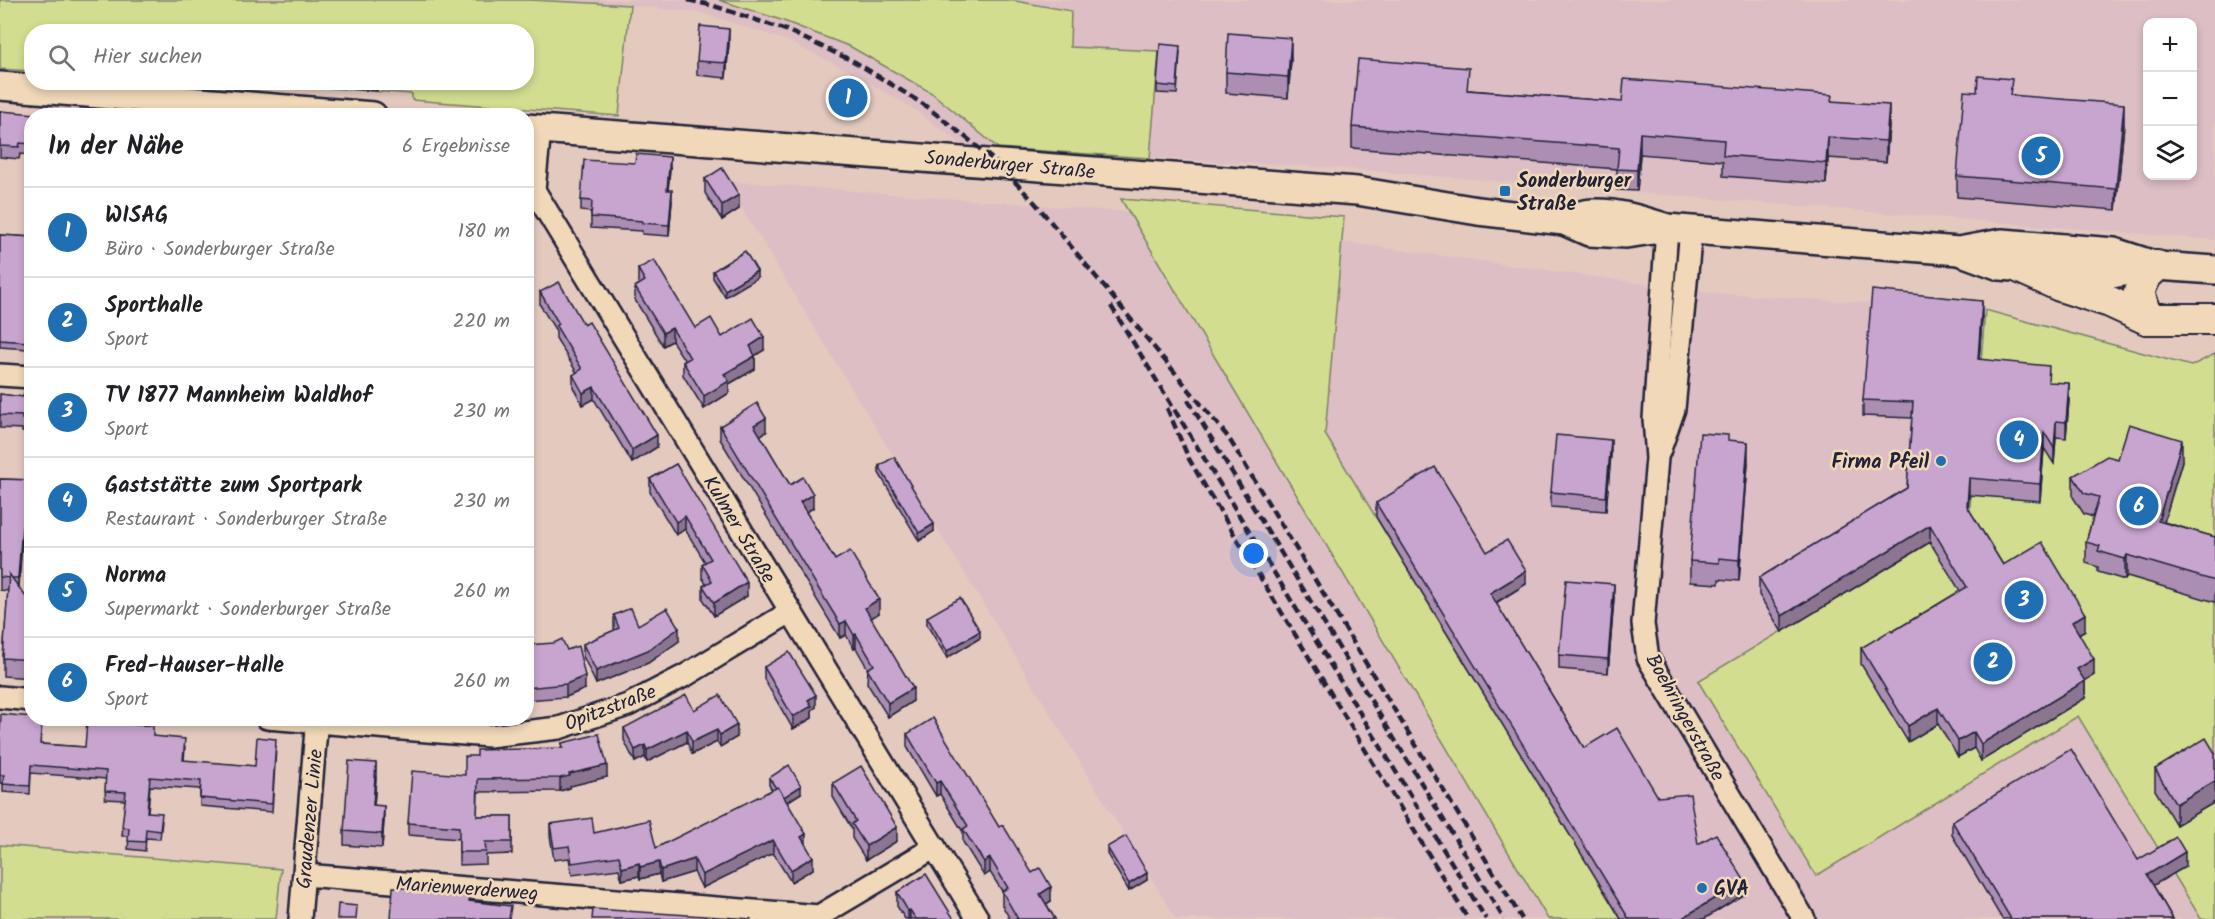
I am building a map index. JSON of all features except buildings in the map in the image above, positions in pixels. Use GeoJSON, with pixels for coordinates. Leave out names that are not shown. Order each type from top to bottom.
{"type":"FeatureCollection","features":[{"type":"Feature","properties":{"kind":"main road"},"geometry":{"type":"LineString","coordinates":[[2147,319],[2139,292],[2146,276],[2157,266]]}},
{"type":"Feature","properties":{"kind":"main road"},"geometry":{"type":"LineString","coordinates":[[2018,267],[2060,286],[2110,302],[2147,319],[2215,320]]}},
{"type":"Feature","properties":{"kind":"street"},"geometry":{"type":"LineString","coordinates":[[0,86],[24,88]]}},
{"type":"Feature","properties":{"kind":"street"},"geometry":{"type":"LineString","coordinates":[[50,90],[276,108]]}},
{"type":"Feature","properties":{"kind":"street","name":"Sonderburger Straße"},"geometry":{"type":"LineString","coordinates":[[534,128],[1357,192],[1478,211],[1564,220],[1589,232],[1626,234],[1679,229],[1959,251],[2002,243],[2114,252],[2157,266]]}},
{"type":"Feature","properties":{"kind":"street","name":"Kulmer Straße"},"geometry":{"type":"LineString","coordinates":[[534,190],[978,919]]}},
{"type":"Feature","properties":{"kind":"street","name":"Boehringerstraße"},"geometry":{"type":"LineString","coordinates":[[1679,229],[1654,419],[1657,458],[1643,624],[1648,658],[1804,919]]}},
{"type":"Feature","properties":{"kind":"street","name":"Sonderburger Straße"},"geometry":{"type":"LineString","coordinates":[[1959,251],[2000,266],[2112,274],[2157,266],[2215,270]]}},
{"type":"Feature","properties":{"kind":"street"},"geometry":{"type":"LineString","coordinates":[[0,375],[24,376]]}},
{"type":"Feature","properties":{"kind":"street","name":"Opitzstraße"},"geometry":{"type":"LineString","coordinates":[[382,726],[489,736],[559,728],[628,705],[686,675],[790,612]]}},
{"type":"Feature","properties":{"kind":"street"},"geometry":{"type":"LineString","coordinates":[[0,698],[24,700]]}},
{"type":"Feature","properties":{"kind":"street","name":"Graudenzer Linie"},"geometry":{"type":"LineString","coordinates":[[300,919],[316,726]]}},
{"type":"Feature","properties":{"kind":"street","name":"Marienwerderweg"},"geometry":{"type":"LineString","coordinates":[[304,875],[819,916],[935,847]]}},
{"type":"Feature","properties":{"kind":"shaded area"},"geometry":{"type":"Polygon","coordinates":[[[530,0],[719,0],[781,20],[851,47],[932,93],[998,148],[963,145],[911,107],[845,69],[785,40],[702,13],[629,5],[530,0]]]}},
{"type":"Feature","properties":{"kind":"shaded area"},"geometry":{"type":"Polygon","coordinates":[[[1010,0],[2215,0],[2215,240],[1325,167],[1150,158],[1159,51],[1070,47],[1010,0]]]}},
{"type":"Feature","properties":{"kind":"shaded area"},"geometry":{"type":"Polygon","coordinates":[[[725,181],[1127,212],[1709,293],[1985,310],[1969,519],[1698,681],[1816,876],[2078,716],[2201,919],[1176,919],[725,181]]]}},
{"type":"Feature","properties":{"kind":"green space"},"geometry":{"type":"Polygon","coordinates":[[[0,0],[530,0],[630,5],[619,116],[412,100],[412,94],[357,90],[534,90],[534,24],[24,24],[24,71],[0,69],[0,0]]]}},
{"type":"Feature","properties":{"kind":"green space"},"geometry":{"type":"Polygon","coordinates":[[[719,0],[1010,0],[1071,11],[1070,47],[1159,51],[1150,158],[998,148],[932,93],[851,47],[781,20],[719,0]]]}},
{"type":"Feature","properties":{"kind":"green space"},"geometry":{"type":"Polygon","coordinates":[[[1121,199],[1344,217],[1325,434],[1621,919],[1548,919],[1121,199]]]}},
{"type":"Feature","properties":{"kind":"green space"},"geometry":{"type":"Polygon","coordinates":[[[1985,310],[2191,366],[2215,354],[2215,919],[2201,919],[2078,716],[1816,876],[1698,681],[1969,519],[1985,310]]]}},
{"type":"Feature","properties":{"kind":"green space"},"geometry":{"type":"Polygon","coordinates":[[[0,845],[281,869],[276,919],[0,919],[0,845]]]}},
{"type":"Feature","properties":{"kind":"railway"},"geometry":{"type":"LineString","coordinates":[[688,0],[714,6],[786,30],[855,62],[923,104],[968,139],[997,163],[1036,204],[1228,437],[1522,919]]}},
{"type":"Feature","properties":{"kind":"railway"},"geometry":{"type":"LineString","coordinates":[[1111,306],[1486,919]]}},
{"type":"Feature","properties":{"kind":"railway"},"geometry":{"type":"LineString","coordinates":[[1188,400],[1504,919]]}},
{"type":"Feature","properties":{"kind":"railway"},"geometry":{"type":"LineString","coordinates":[[1167,408],[1189,459],[1206,488],[1468,919]]}},
{"type":"Feature","properties":{"kind":"place","name":"WISAG"},"geometry":{"type":"Point","coordinates":[848,98]}},
{"type":"Feature","properties":{"kind":"place","name":"Norma"},"geometry":{"type":"Point","coordinates":[2041,156]}},
{"type":"Feature","properties":{"kind":"place","name":"Sonderburger Straße"},"geometry":{"type":"Point","coordinates":[1505,191]}},
{"type":"Feature","properties":{"kind":"place","name":"Gaststätte zum Sportpark"},"geometry":{"type":"Point","coordinates":[2019,440]}},
{"type":"Feature","properties":{"kind":"place","name":"Firma Pfeil"},"geometry":{"type":"Point","coordinates":[1941,461]}},
{"type":"Feature","properties":{"kind":"place","name":"Fred-Hauser-Halle"},"geometry":{"type":"Point","coordinates":[2139,506]}},
{"type":"Feature","properties":{"kind":"place","name":"TV 1877 Mannheim Waldhof"},"geometry":{"type":"Point","coordinates":[2024,600]}},
{"type":"Feature","properties":{"kind":"place","name":"Sporthalle"},"geometry":{"type":"Point","coordinates":[1993,662]}},
{"type":"Feature","properties":{"kind":"place","name":"GVA"},"geometry":{"type":"Point","coordinates":[1702,888]}}]}
